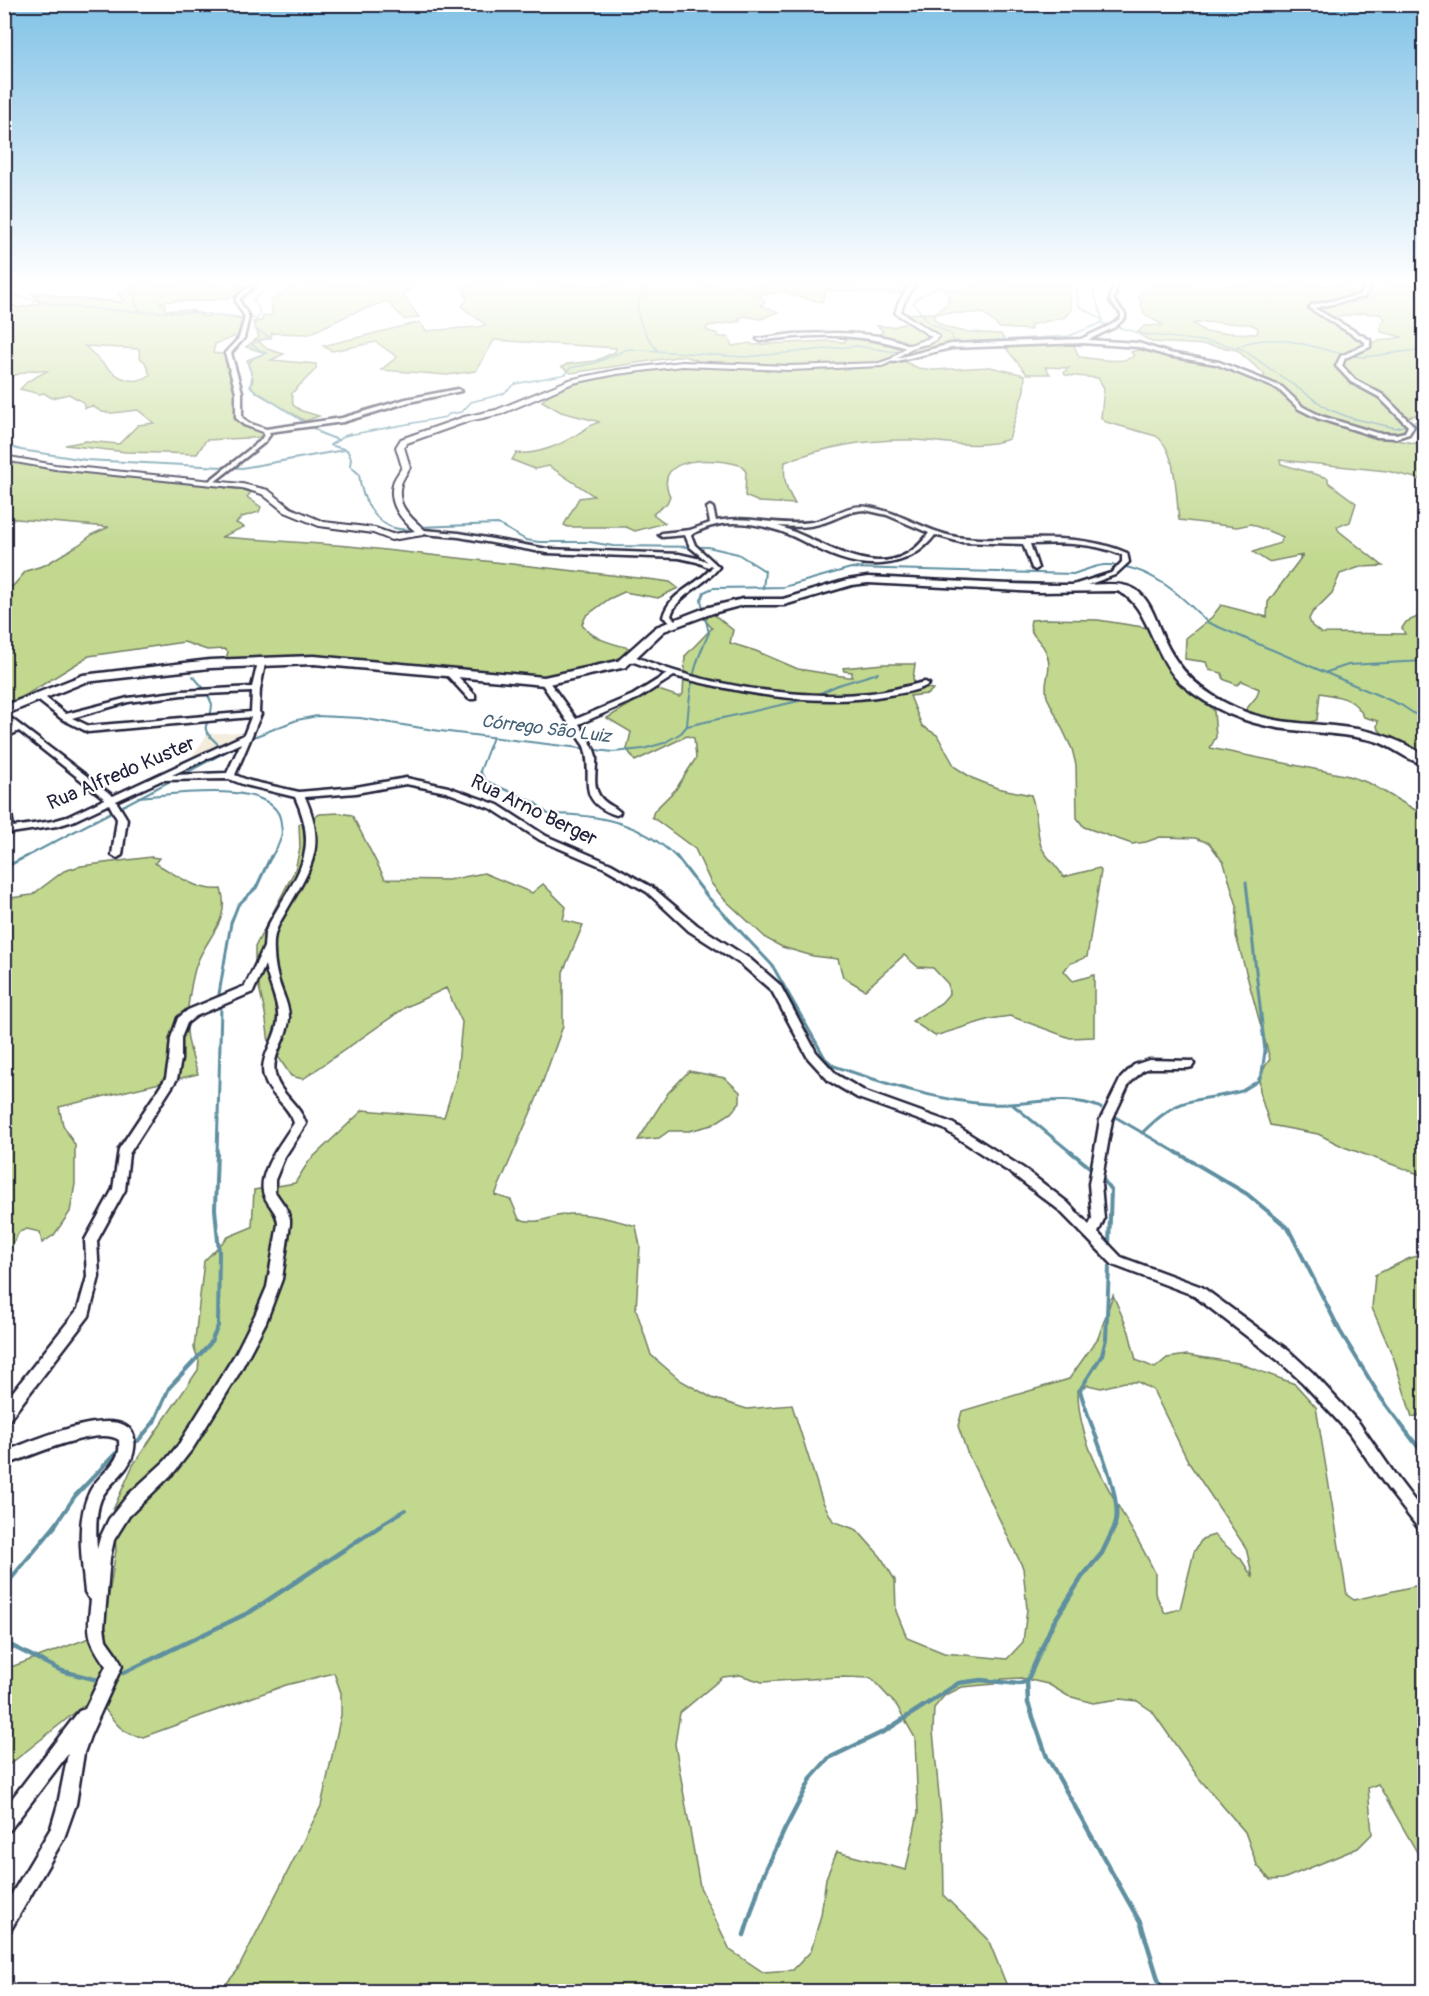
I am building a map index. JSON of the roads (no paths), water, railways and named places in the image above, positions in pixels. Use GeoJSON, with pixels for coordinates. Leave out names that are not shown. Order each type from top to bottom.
{"type":"FeatureCollection","features":[{"type":"Feature","properties":{"kind":"main road"},"geometry":{"type":"LineString","coordinates":[[4,713],[71,682],[94,677],[210,664],[261,664],[314,660],[544,681],[608,669],[631,658],[649,637],[673,622],[709,610],[742,602],[784,602],[851,582],[880,579],[1038,589],[1118,588],[1136,596],[1149,616],[1174,670],[1189,685],[1231,711],[1268,725],[1380,738],[1400,745],[1425,760]]}},
{"type":"Feature","properties":{"kind":"street"},"geometry":{"type":"LineString","coordinates":[[235,378],[239,392],[239,418],[246,424],[266,431],[348,419],[408,400],[458,391]]}},
{"type":"Feature","properties":{"kind":"street"},"geometry":{"type":"LineString","coordinates":[[423,532],[406,521],[401,514],[396,495],[398,482],[406,467],[400,447],[404,441],[459,421],[498,412],[571,381],[586,378]]}},
{"type":"Feature","properties":{"kind":"street"},"geometry":{"type":"LineString","coordinates":[[1255,378],[1280,388],[1301,408],[1319,417],[1377,435],[1396,436],[1407,433],[1411,426],[1410,423],[1398,416],[1381,396],[1351,378]]}},
{"type":"Feature","properties":{"kind":"street"},"geometry":{"type":"LineString","coordinates":[[211,482],[266,438],[266,431]]}},
{"type":"Feature","properties":{"kind":"street"},"geometry":{"type":"LineString","coordinates":[[4,458],[55,467],[243,486],[265,492],[288,510],[322,524],[375,531],[391,537],[423,532],[547,551],[679,556],[699,560],[715,571]]}},
{"type":"Feature","properties":{"kind":"street"},"geometry":{"type":"LineString","coordinates":[[710,508],[713,524]]}},
{"type":"Feature","properties":{"kind":"street"},"geometry":{"type":"LineString","coordinates":[[662,535],[690,532],[728,521],[810,525],[828,520],[848,510],[866,508],[893,516],[932,534],[971,541],[1072,542],[1120,551],[1126,557],[1126,562],[1113,574],[1073,588]]}},
{"type":"Feature","properties":{"kind":"street"},"geometry":{"type":"LineString","coordinates":[[766,524],[833,554],[861,563],[886,562],[911,555],[921,548],[932,534]]}},
{"type":"Feature","properties":{"kind":"street"},"geometry":{"type":"LineString","coordinates":[[690,532],[689,539],[693,547],[715,564],[715,571]]}},
{"type":"Feature","properties":{"kind":"street"},"geometry":{"type":"LineString","coordinates":[[1026,542],[1035,568]]}},
{"type":"Feature","properties":{"kind":"street"},"geometry":{"type":"LineString","coordinates":[[673,622],[667,617],[669,607],[715,571]]}},
{"type":"Feature","properties":{"kind":"street"},"geometry":{"type":"LineString","coordinates":[[631,658],[670,675],[789,696],[823,698],[885,695],[926,684]]}},
{"type":"Feature","properties":{"kind":"street"},"geometry":{"type":"LineString","coordinates":[[160,778],[230,776],[257,714],[256,689],[261,664]]}},
{"type":"Feature","properties":{"kind":"street"},"geometry":{"type":"LineString","coordinates":[[450,674],[472,698]]}},
{"type":"Feature","properties":{"kind":"street"},"geometry":{"type":"LineString","coordinates":[[573,723],[630,700],[670,675]]}},
{"type":"Feature","properties":{"kind":"street"},"geometry":{"type":"LineString","coordinates":[[544,681],[589,748],[589,771],[593,792],[601,806],[616,812]]}},
{"type":"Feature","properties":{"kind":"street"},"geometry":{"type":"LineString","coordinates":[[65,717],[128,700],[182,693],[256,689]]}},
{"type":"Feature","properties":{"kind":"street"},"geometry":{"type":"LineString","coordinates":[[38,696],[65,717],[92,730],[257,714]]}},
{"type":"Feature","properties":{"kind":"street"},"geometry":{"type":"LineString","coordinates":[[4,713],[19,728],[112,801],[120,813],[122,822],[117,855]]}},
{"type":"Feature","properties":{"kind":"street"},"geometry":{"type":"LineString","coordinates":[[4,736],[19,728]]}},
{"type":"Feature","properties":{"kind":"street","name":"Rua Alfredo Kuster"},"geometry":{"type":"LineString","coordinates":[[7,831],[61,822],[112,801],[248,736]]}},
{"type":"Feature","properties":{"kind":"street","name":"Rua Arno Berger"},"geometry":{"type":"LineString","coordinates":[[230,776],[248,783],[299,795],[356,790],[406,781],[448,790],[495,807],[543,838],[608,866],[650,890],[693,928],[746,962],[776,987],[812,1055],[833,1078],[872,1098],[948,1126],[1019,1173],[1063,1206],[1117,1261],[1197,1291],[1284,1356],[1308,1378],[1354,1428],[1393,1484],[1425,1524]]}},
{"type":"Feature","properties":{"kind":"street"},"geometry":{"type":"LineString","coordinates":[[4,793],[7,831]]}},
{"type":"Feature","properties":{"kind":"street"},"geometry":{"type":"LineString","coordinates":[[4,1824],[93,1707],[108,1682],[114,1666],[111,1657],[103,1651],[97,1631],[103,1551],[111,1530],[120,1515],[158,1479],[181,1453],[195,1432],[240,1359],[261,1318],[278,1275],[283,1215],[271,1200],[268,1188],[277,1162],[300,1124],[299,1117],[276,1092],[269,1077],[269,1059],[284,1020],[271,968],[269,947],[273,924],[311,856],[307,814],[299,795]]}},
{"type":"Feature","properties":{"kind":"street"},"geometry":{"type":"LineString","coordinates":[[4,1415],[84,1312],[93,1277],[91,1240],[119,1190],[123,1153],[171,1079],[176,1038],[182,1021],[192,1013],[249,988],[269,947]]}},
{"type":"Feature","properties":{"kind":"street"},"geometry":{"type":"LineString","coordinates":[[1092,1233],[1098,1219],[1095,1184],[1106,1120],[1125,1081],[1138,1068],[1149,1064],[1188,1065]]}},
{"type":"Feature","properties":{"kind":"street"},"geometry":{"type":"LineString","coordinates":[[4,1459],[79,1431],[117,1430],[125,1435],[128,1442],[126,1455],[98,1490],[91,1510],[89,1550],[93,1592],[100,1596]]}},
{"type":"Feature","properties":{"kind":"street"},"geometry":{"type":"LineString","coordinates":[[4,1924],[58,1832],[67,1804],[76,1753],[93,1707]]}},
{"type":"Feature","properties":{"kind":"waterway"},"geometry":{"type":"LineString","coordinates":[[252,378],[250,387],[322,434]]}},
{"type":"Feature","properties":{"kind":"waterway","name":"Córrego São Luiz"},"geometry":{"type":"LineString","coordinates":[[348,435],[446,417],[449,414],[462,412],[471,402],[503,394],[515,384],[545,378]]}},
{"type":"Feature","properties":{"kind":"waterway"},"geometry":{"type":"LineString","coordinates":[[1284,378],[1328,409],[1351,418],[1396,428],[1424,419]]}},
{"type":"Feature","properties":{"kind":"waterway","name":"Córrego São Luiz"},"geometry":{"type":"LineString","coordinates":[[350,433],[330,445],[347,450],[351,458],[350,466],[359,474],[368,505],[374,514],[391,526],[412,529]]}},
{"type":"Feature","properties":{"kind":"waterway"},"geometry":{"type":"LineString","coordinates":[[322,434],[338,440]]}},
{"type":"Feature","properties":{"kind":"waterway"},"geometry":{"type":"LineString","coordinates":[[4,445],[21,450],[86,460],[242,468],[344,450]]}},
{"type":"Feature","properties":{"kind":"waterway","name":"Córrego São Luiz"},"geometry":{"type":"LineString","coordinates":[[419,527],[498,524],[526,540],[539,542],[590,542],[613,546],[708,547],[738,554],[765,571],[763,587]]}},
{"type":"Feature","properties":{"kind":"waterway"},"geometry":{"type":"LineString","coordinates":[[763,587],[784,587],[851,568],[1073,574],[1092,567],[1120,566],[1134,569],[1162,582],[1207,622],[1401,705],[1424,720]]}},
{"type":"Feature","properties":{"kind":"waterway","name":"Córrego São Luiz"},"geometry":{"type":"LineString","coordinates":[[687,726],[693,678],[709,633],[701,600],[704,592],[713,588],[763,587]]}},
{"type":"Feature","properties":{"kind":"waterway"},"geometry":{"type":"LineString","coordinates":[[1327,672],[1348,665],[1424,661]]}},
{"type":"Feature","properties":{"kind":"waterway"},"geometry":{"type":"LineString","coordinates":[[814,696],[838,685],[878,673]]}},
{"type":"Feature","properties":{"kind":"waterway"},"geometry":{"type":"LineString","coordinates":[[193,676],[206,691],[212,704],[206,730],[222,748]]}},
{"type":"Feature","properties":{"kind":"waterway"},"geometry":{"type":"LineString","coordinates":[[687,726],[808,699]]}},
{"type":"Feature","properties":{"kind":"waterway","name":"Córrego São Luiz"},"geometry":{"type":"LineString","coordinates":[[180,776],[256,736],[297,720],[317,716],[360,718],[493,737]]}},
{"type":"Feature","properties":{"kind":"waterway","name":"Córrego São Luiz"},"geometry":{"type":"LineString","coordinates":[[493,737],[613,752],[643,749],[664,743],[681,733],[687,726]]}},
{"type":"Feature","properties":{"kind":"waterway"},"geometry":{"type":"LineString","coordinates":[[493,737],[480,771],[486,781],[534,802],[548,814],[601,818],[633,828],[649,836],[677,858]]}},
{"type":"Feature","properties":{"kind":"waterway","name":"Córrego São Luiz"},"geometry":{"type":"LineString","coordinates":[[140,797],[174,779]]}},
{"type":"Feature","properties":{"kind":"waterway"},"geometry":{"type":"LineString","coordinates":[[140,797],[220,792],[261,799],[275,809],[281,823],[282,834],[271,858]]}},
{"type":"Feature","properties":{"kind":"waterway","name":"Córrego São Luiz"},"geometry":{"type":"LineString","coordinates":[[24,858],[140,797]]}},
{"type":"Feature","properties":{"kind":"waterway","name":"Córrego São Luiz"},"geometry":{"type":"LineString","coordinates":[[4,868],[27,856]]}},
{"type":"Feature","properties":{"kind":"waterway"},"geometry":{"type":"LineString","coordinates":[[219,994],[231,923],[238,905],[256,888],[271,856]]}},
{"type":"Feature","properties":{"kind":"waterway"},"geometry":{"type":"LineString","coordinates":[[676,856],[707,896],[772,965],[825,1058],[834,1066],[909,1090],[967,1102],[1001,1104],[1059,1100],[1087,1103],[1101,1108]]}},
{"type":"Feature","properties":{"kind":"waterway"},"geometry":{"type":"LineString","coordinates":[[1142,1133],[1178,1105],[1242,1091],[1258,1081],[1262,1073],[1265,1051],[1246,882]]}},
{"type":"Feature","properties":{"kind":"waterway"},"geometry":{"type":"LineString","coordinates":[[217,1154],[221,1007]]}},
{"type":"Feature","properties":{"kind":"waterway"},"geometry":{"type":"LineString","coordinates":[[1013,1105],[1073,1154]]}},
{"type":"Feature","properties":{"kind":"waterway"},"geometry":{"type":"LineString","coordinates":[[1117,1118],[1142,1133]]}},
{"type":"Feature","properties":{"kind":"waterway"},"geometry":{"type":"LineString","coordinates":[[1142,1133],[1179,1154]]}},
{"type":"Feature","properties":{"kind":"waterway"},"geometry":{"type":"LineString","coordinates":[[138,1441],[154,1422],[169,1388],[210,1344],[218,1326],[219,1252],[215,1209],[217,1152]]}},
{"type":"Feature","properties":{"kind":"waterway"},"geometry":{"type":"LineString","coordinates":[[1071,1152],[1093,1170]]}},
{"type":"Feature","properties":{"kind":"waterway"},"geometry":{"type":"LineString","coordinates":[[1176,1152],[1247,1194],[1288,1228],[1340,1331],[1381,1398],[1424,1455]]}},
{"type":"Feature","properties":{"kind":"waterway"},"geometry":{"type":"LineString","coordinates":[[1101,1177],[1111,1190],[1109,1245]]}},
{"type":"Feature","properties":{"kind":"waterway"},"geometry":{"type":"LineString","coordinates":[[1109,1267],[1106,1339],[1102,1355],[1080,1390],[1111,1480],[1117,1515],[1114,1527]]}},
{"type":"Feature","properties":{"kind":"waterway"},"geometry":{"type":"LineString","coordinates":[[54,1527],[75,1496],[116,1453]]}},
{"type":"Feature","properties":{"kind":"waterway"},"geometry":{"type":"LineString","coordinates":[[377,1527],[405,1510]]}},
{"type":"Feature","properties":{"kind":"waterway"},"geometry":{"type":"LineString","coordinates":[[4,1587],[55,1526]]}},
{"type":"Feature","properties":{"kind":"waterway"},"geometry":{"type":"LineString","coordinates":[[123,1673],[250,1612],[380,1526]]}},
{"type":"Feature","properties":{"kind":"waterway"},"geometry":{"type":"LineString","coordinates":[[1027,1681],[1052,1625],[1082,1577],[1102,1553],[1115,1526]]}},
{"type":"Feature","properties":{"kind":"waterway"},"geometry":{"type":"LineString","coordinates":[[4,1642],[62,1671],[98,1680]]}},
{"type":"Feature","properties":{"kind":"waterway"},"geometry":{"type":"LineString","coordinates":[[744,1935],[762,1878],[785,1829],[812,1777],[829,1758],[885,1731],[959,1683],[981,1680],[1019,1684],[1027,1681]]}},
{"type":"Feature","properties":{"kind":"waterway"},"geometry":{"type":"LineString","coordinates":[[1027,1681],[1028,1703],[1047,1757],[1141,1924],[1162,1992]]}}]}
